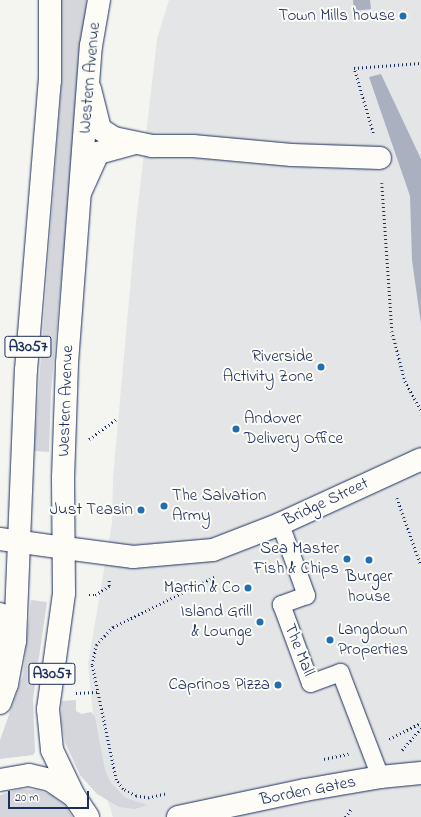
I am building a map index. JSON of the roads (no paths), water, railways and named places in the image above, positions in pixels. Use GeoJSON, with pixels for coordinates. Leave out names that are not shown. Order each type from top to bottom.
{"type":"FeatureCollection","features":[{"type":"Feature","properties":{"kind":"main road","name":"A3057"},"geometry":{"type":"LineString","coordinates":[[0,703],[11,665],[16,623],[9,539],[26,370],[50,81],[50,0]]}},
{"type":"Feature","properties":{"kind":"main road","name":"Western Avenue"},"geometry":{"type":"LineString","coordinates":[[74,796],[52,750],[48,722],[49,690],[61,622],[65,548],[64,410],[91,46],[100,0]]}},
{"type":"Feature","properties":{"kind":"main road"},"geometry":{"type":"LineString","coordinates":[[88,81],[100,129],[114,138],[136,143],[292,155],[380,158]]}},
{"type":"Feature","properties":{"kind":"main road"},"geometry":{"type":"LineString","coordinates":[[80,193],[98,153],[136,143]]}},
{"type":"Feature","properties":{"kind":"main road","name":"Bridge Street"},"geometry":{"type":"LineString","coordinates":[[9,539],[111,556],[178,554],[218,548],[280,524],[421,459]]}},
{"type":"Feature","properties":{"kind":"main road"},"geometry":{"type":"LineString","coordinates":[[0,614],[11,665]]}},
{"type":"Feature","properties":{"kind":"main road","name":"Borden Gates"},"geometry":{"type":"LineString","coordinates":[[178,817],[419,769]]}},
{"type":"Feature","properties":{"kind":"main road","name":"A3057"},"geometry":{"type":"LineString","coordinates":[[0,780],[29,775],[40,777],[62,786],[74,796],[88,817]]}},
{"type":"Feature","properties":{"kind":"street","name":"The Mall"},"geometry":{"type":"LineString","coordinates":[[280,524],[306,594],[281,604],[310,683],[340,672],[380,777]]}},
{"type":"Feature","properties":{"kind":"water"},"geometry":{"type":"Polygon","coordinates":[[[353,0],[370,0],[371,9],[354,11],[353,0]]]}},
{"type":"Feature","properties":{"kind":"water"},"geometry":{"type":"Polygon","coordinates":[[[381,74],[421,159],[421,324],[412,260],[410,196],[369,77],[381,74]]]}},
{"type":"Feature","properties":{"kind":"place","name":"Town Mills house"},"geometry":{"type":"Point","coordinates":[403,16]}},
{"type":"Feature","properties":{"kind":"place","name":"Riverside Activity Zone"},"geometry":{"type":"Point","coordinates":[321,367]}},
{"type":"Feature","properties":{"kind":"place","name":"Andover Delivery Office"},"geometry":{"type":"Point","coordinates":[236,429]}},
{"type":"Feature","properties":{"kind":"place","name":"The Salvation Army"},"geometry":{"type":"Point","coordinates":[164,506]}},
{"type":"Feature","properties":{"kind":"place","name":"Just Teasin"},"geometry":{"type":"Point","coordinates":[141,510]}},
{"type":"Feature","properties":{"kind":"place","name":"Sea Master Fish & Chips"},"geometry":{"type":"Point","coordinates":[347,559]}},
{"type":"Feature","properties":{"kind":"place","name":"Burger house"},"geometry":{"type":"Point","coordinates":[369,560]}},
{"type":"Feature","properties":{"kind":"place","name":"Martin & Co"},"geometry":{"type":"Point","coordinates":[248,588]}},
{"type":"Feature","properties":{"kind":"place","name":"Island Grill & Lounge"},"geometry":{"type":"Point","coordinates":[260,622]}},
{"type":"Feature","properties":{"kind":"place","name":"Langdown Properties"},"geometry":{"type":"Point","coordinates":[330,640]}},
{"type":"Feature","properties":{"kind":"place","name":"Caprinos Pizza"},"geometry":{"type":"Point","coordinates":[278,685]}}]}
